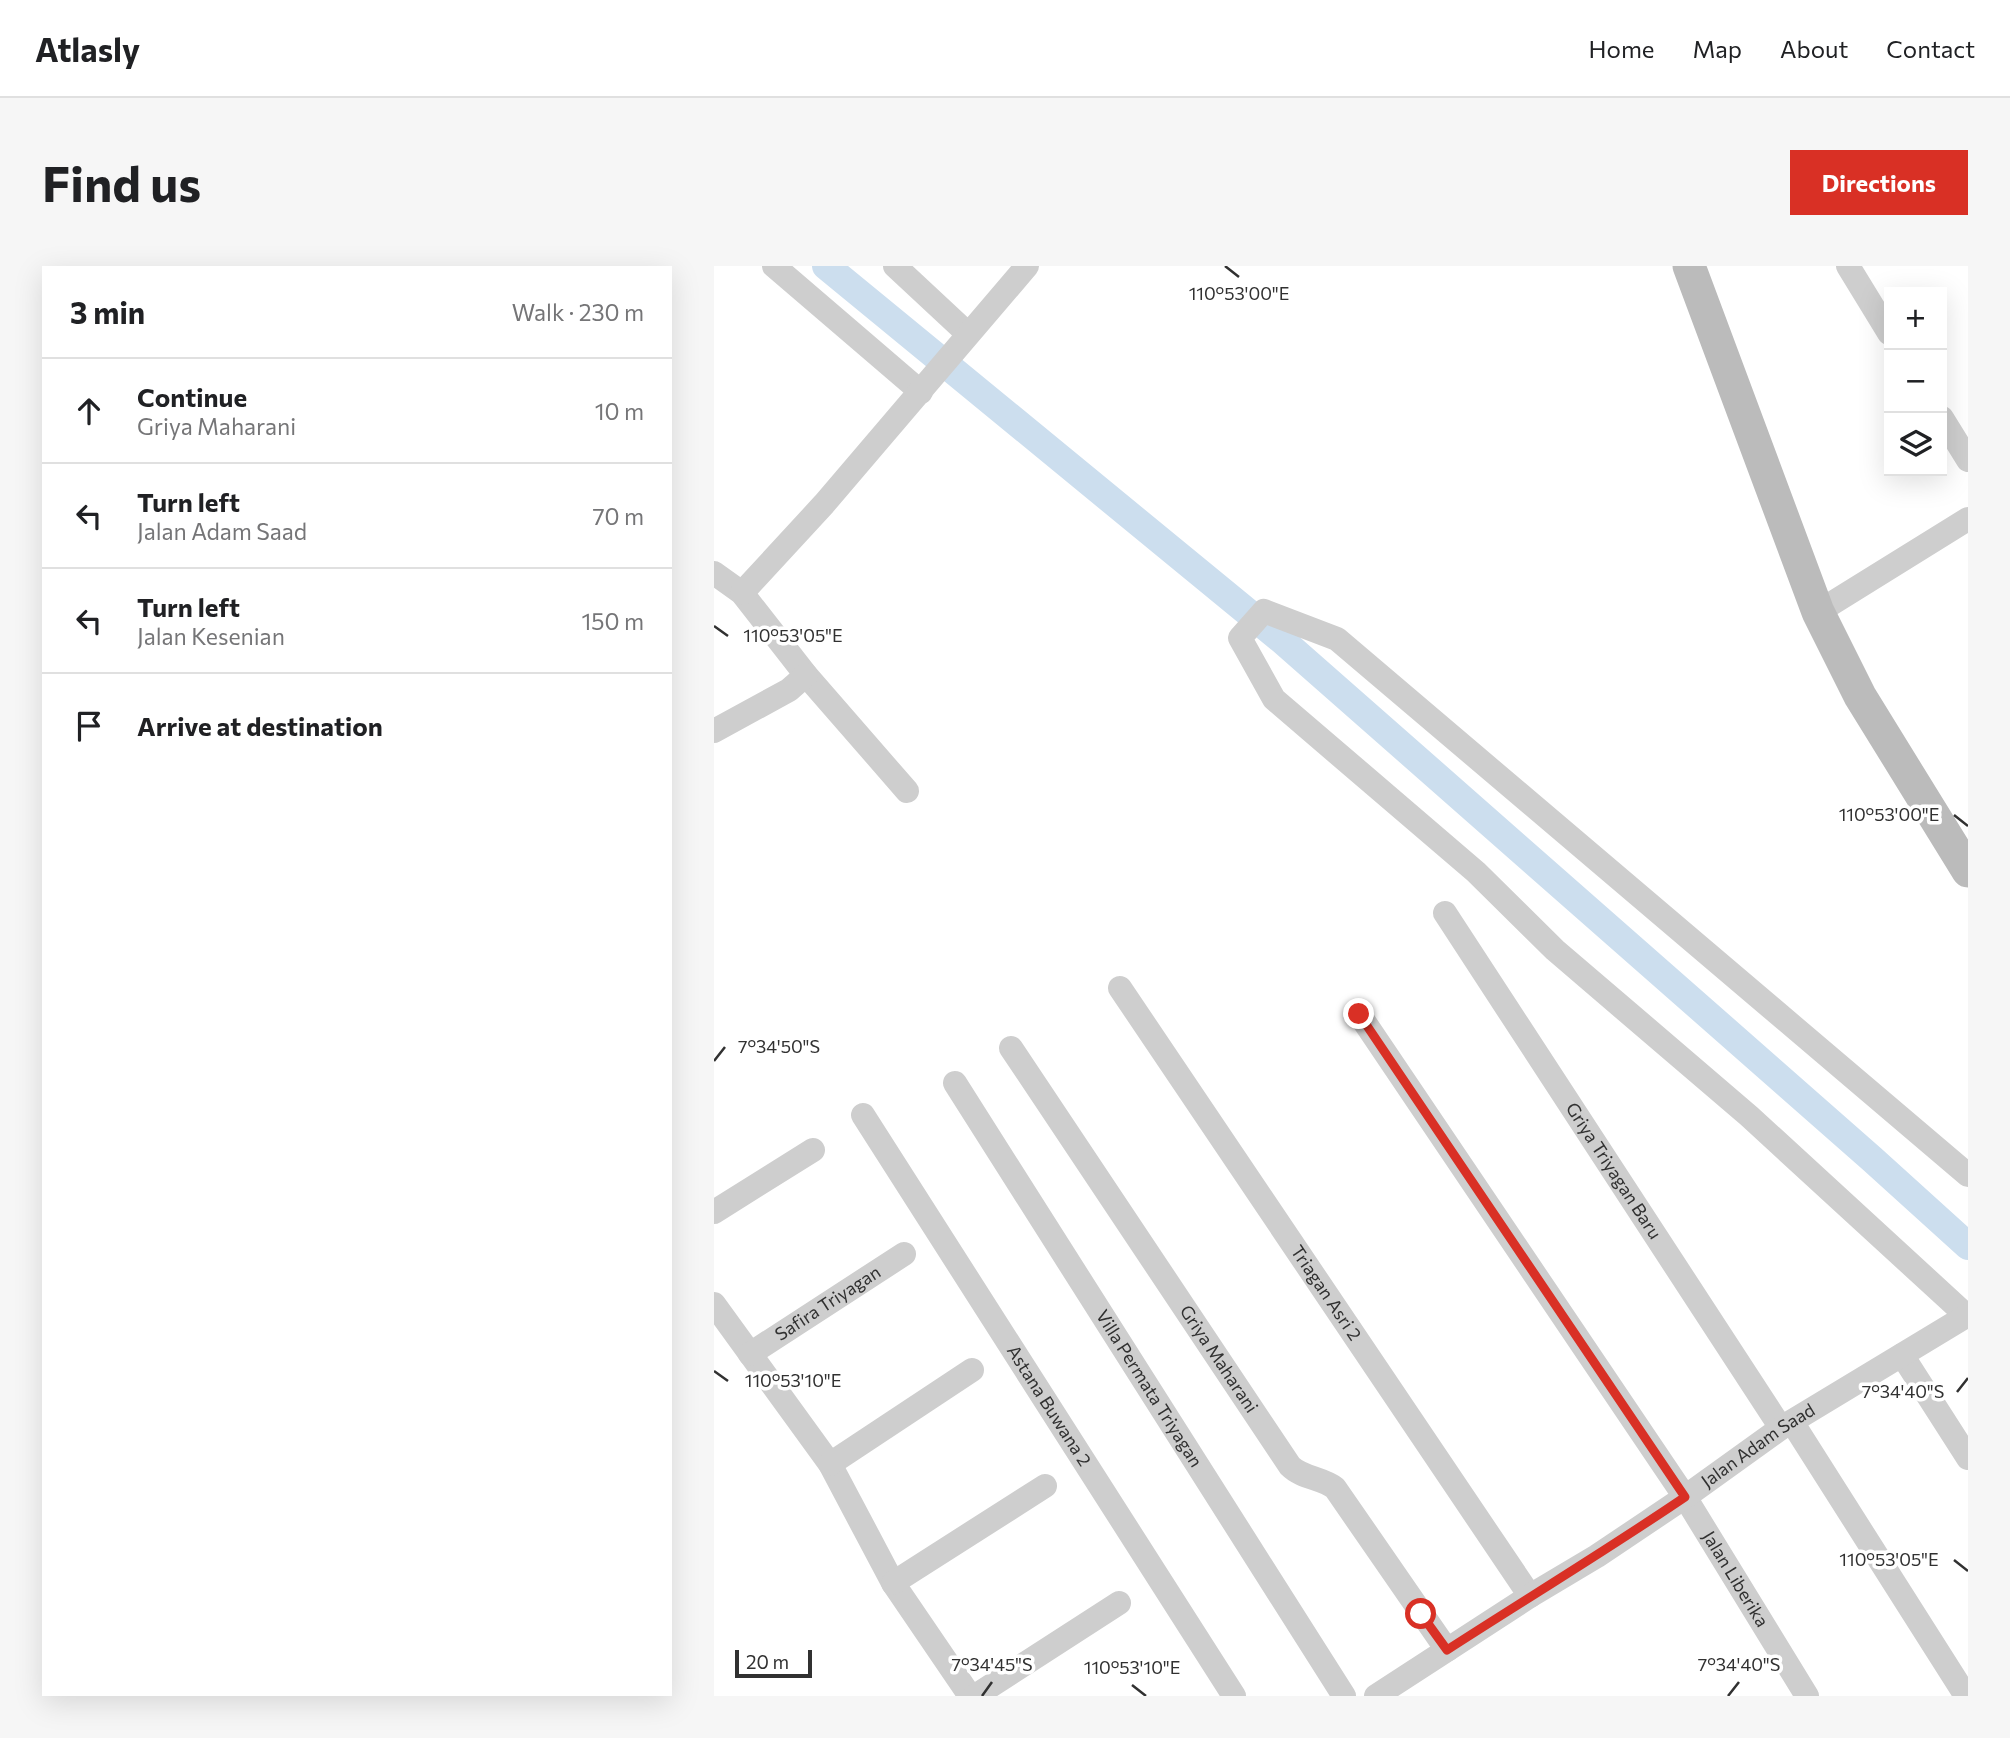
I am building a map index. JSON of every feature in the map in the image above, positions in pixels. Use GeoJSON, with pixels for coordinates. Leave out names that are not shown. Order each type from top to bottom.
{"type":"FeatureCollection","features":[{"type":"Feature","properties":{"kind":"main road"},"geometry":{"type":"LineString","coordinates":[[1689,266],[1818,612],[1860,696],[1968,870]]}},
{"type":"Feature","properties":{"kind":"street"},"geometry":{"type":"LineString","coordinates":[[774,266],[921,392]]}},
{"type":"Feature","properties":{"kind":"street"},"geometry":{"type":"LineString","coordinates":[[895,266],[961,343]]}},
{"type":"Feature","properties":{"kind":"street"},"geometry":{"type":"LineString","coordinates":[[741,593],[824,504],[1027,266]]}},
{"type":"Feature","properties":{"kind":"street"},"geometry":{"type":"LineString","coordinates":[[1848,266],[1884,325]]}},
{"type":"Feature","properties":{"kind":"street"},"geometry":{"type":"LineString","coordinates":[[1947,426],[1968,460]]}},
{"type":"Feature","properties":{"kind":"street"},"geometry":{"type":"LineString","coordinates":[[1818,612],[1968,520]]}},
{"type":"Feature","properties":{"kind":"street"},"geometry":{"type":"LineString","coordinates":[[714,573],[741,593],[806,675],[906,791]]}},
{"type":"Feature","properties":{"kind":"street"},"geometry":{"type":"LineString","coordinates":[[1968,1175],[1337,639],[1265,611],[1240,638],[1274,699],[1476,872],[1555,950],[1749,1116],[1968,1316]]}},
{"type":"Feature","properties":{"kind":"street"},"geometry":{"type":"LineString","coordinates":[[714,731],[789,690],[806,675]]}},
{"type":"Feature","properties":{"kind":"street","name":"Griya Triyagan Baru"},"geometry":{"type":"LineString","coordinates":[[1445,913],[1966,1696]]}},
{"type":"Feature","properties":{"kind":"street","name":"Triagan Asri 2"},"geometry":{"type":"LineString","coordinates":[[1120,988],[1530,1596]]}},
{"type":"Feature","properties":{"kind":"street","name":"Jalan Liberika"},"geometry":{"type":"LineString","coordinates":[[1359,1014],[1685,1497],[1807,1696]]}},
{"type":"Feature","properties":{"kind":"street","name":"Griya Maharani"},"geometry":{"type":"LineString","coordinates":[[1011,1048],[1290,1466],[1295,1471],[1335,1488],[1447,1650]]}},
{"type":"Feature","properties":{"kind":"street","name":"Villa Permata Triyagan"},"geometry":{"type":"LineString","coordinates":[[955,1083],[1344,1696]]}},
{"type":"Feature","properties":{"kind":"street","name":"Astana Buwana 2"},"geometry":{"type":"LineString","coordinates":[[863,1115],[1234,1696]]}},
{"type":"Feature","properties":{"kind":"street"},"geometry":{"type":"LineString","coordinates":[[714,1212],[813,1150]]}},
{"type":"Feature","properties":{"kind":"street","name":"Safira Triyagan"},"geometry":{"type":"LineString","coordinates":[[750,1354],[904,1254]]}},
{"type":"Feature","properties":{"kind":"street"},"geometry":{"type":"LineString","coordinates":[[714,1304],[830,1464],[893,1583],[973,1696],[1119,1603]]}},
{"type":"Feature","properties":{"kind":"street","name":"Jalan Adam Saad"},"geometry":{"type":"LineString","coordinates":[[1376,1696],[1597,1556],[1786,1425],[1968,1316]]}},
{"type":"Feature","properties":{"kind":"street"},"geometry":{"type":"LineString","coordinates":[[1902,1355],[1968,1458]]}},
{"type":"Feature","properties":{"kind":"street"},"geometry":{"type":"LineString","coordinates":[[830,1464],[972,1370]]}},
{"type":"Feature","properties":{"kind":"street"},"geometry":{"type":"LineString","coordinates":[[893,1583],[1045,1486]]}},
{"type":"Feature","properties":{"kind":"waterway"},"geometry":{"type":"LineString","coordinates":[[826,266],[1284,642],[1968,1246]]}},
{"type":"Feature","properties":{"kind":"route"},"geometry":{"type":"LineString","coordinates":[[1359,1014],[1685,1497],[1447,1650],[1421,1614]]}}]}
